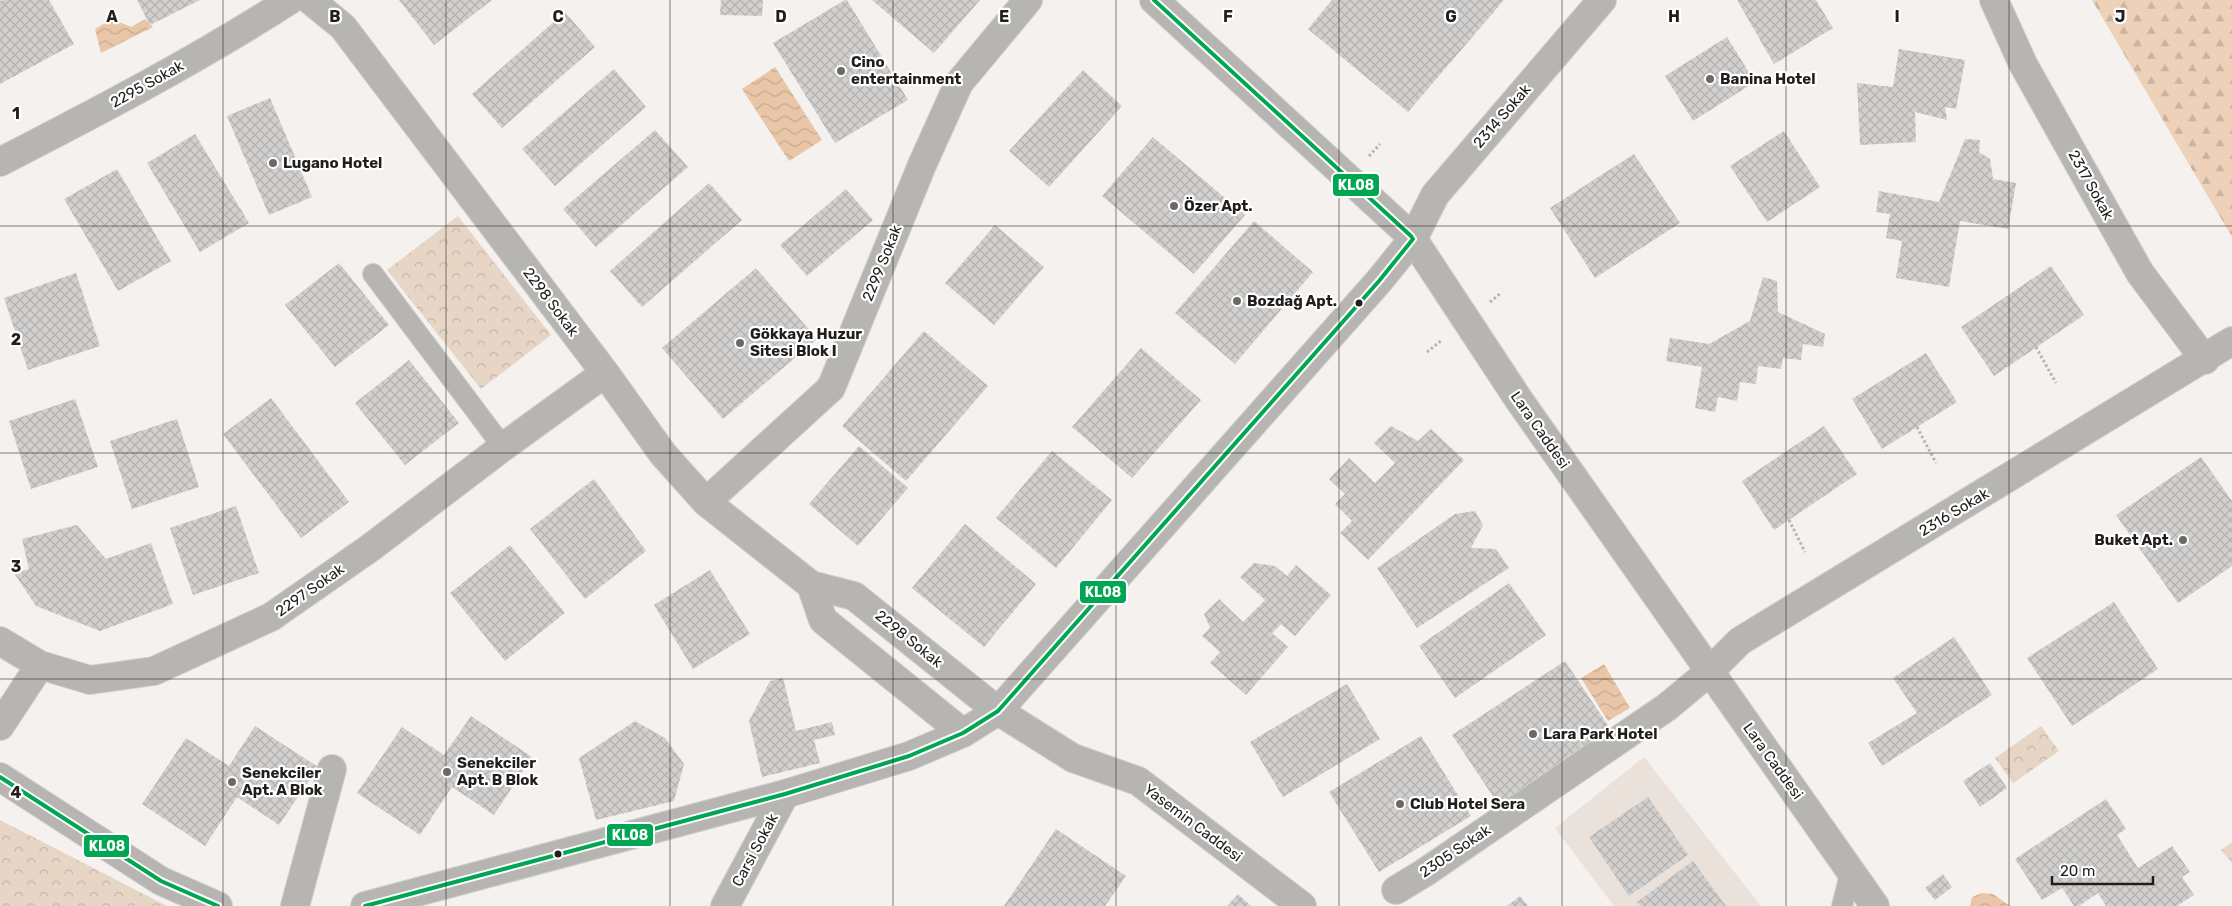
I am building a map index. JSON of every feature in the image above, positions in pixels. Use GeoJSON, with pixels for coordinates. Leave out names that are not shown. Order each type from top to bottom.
{"type":"FeatureCollection","features":[{"type":"Feature","properties":{"kind":"street","name":"2295 Sokak"},"geometry":{"type":"LineString","coordinates":[[0,162],[227,41],[290,0]]}},
{"type":"Feature","properties":{"kind":"street","name":"2298 Sokak"},"geometry":{"type":"LineString","coordinates":[[310,0],[343,27],[605,373],[663,454],[706,502],[811,585],[854,596],[998,712]]}},
{"type":"Feature","properties":{"kind":"street","name":"2299 Sokak"},"geometry":{"type":"LineString","coordinates":[[706,502],[832,388],[922,165],[959,83],[1028,0]]}},
{"type":"Feature","properties":{"kind":"street","name":"Lara Caddesi"},"geometry":{"type":"LineString","coordinates":[[1154,0],[1413,239],[1519,400],[1875,906]]}},
{"type":"Feature","properties":{"kind":"street","name":"2314 Sokak"},"geometry":{"type":"LineString","coordinates":[[365,906],[785,794],[909,756],[963,733],[998,712],[1378,281],[1413,239],[1435,195],[1602,0]]}},
{"type":"Feature","properties":{"kind":"street","name":"2317 Sokak"},"geometry":{"type":"LineString","coordinates":[[1994,0],[2023,64],[2140,273],[2205,360]]}},
{"type":"Feature","properties":{"kind":"street","name":"2316 Sokak"},"geometry":{"type":"LineString","coordinates":[[1709,672],[1740,641],[2232,342]]}},
{"type":"Feature","properties":{"kind":"street","name":"2297 Sokak"},"geometry":{"type":"LineString","coordinates":[[0,641],[40,665],[90,680],[154,671],[271,617],[370,548],[503,447],[605,373]]}},
{"type":"Feature","properties":{"kind":"street"},"geometry":{"type":"LineString","coordinates":[[811,585],[823,620],[963,733]]}},
{"type":"Feature","properties":{"kind":"street"},"geometry":{"type":"LineString","coordinates":[[0,726],[40,665]]}},
{"type":"Feature","properties":{"kind":"street","name":"2305 Sokak"},"geometry":{"type":"LineString","coordinates":[[1396,890],[1424,873],[1667,707],[1709,672]]}},
{"type":"Feature","properties":{"kind":"street","name":"Yasemin Caddesi"},"geometry":{"type":"LineString","coordinates":[[998,712],[1073,758],[1138,781],[1302,906]]}},
{"type":"Feature","properties":{"kind":"street"},"geometry":{"type":"LineString","coordinates":[[295,906],[332,769]]}},
{"type":"Feature","properties":{"kind":"street"},"geometry":{"type":"LineString","coordinates":[[0,777],[161,881],[218,906]]}},
{"type":"Feature","properties":{"kind":"street","name":"Carsi Sokak"},"geometry":{"type":"LineString","coordinates":[[725,906],[785,794]]}},
{"type":"Feature","properties":{"kind":"lane"},"geometry":{"type":"LineString","coordinates":[[373,274],[503,447]]}},
{"type":"Feature","properties":{"kind":"lane"},"geometry":{"type":"LineString","coordinates":[[1842,906],[1851,871]]}},
{"type":"Feature","properties":{"kind":"path"},"geometry":{"type":"LineString","coordinates":[[2036,348],[2056,384]]}},
{"type":"Feature","properties":{"kind":"path"},"geometry":{"type":"LineString","coordinates":[[1917,427],[1936,463]]}},
{"type":"Feature","properties":{"kind":"path"},"geometry":{"type":"LineString","coordinates":[[1789,520],[1804,552]]}},
{"type":"Feature","properties":{"kind":"shaded area","name":"Club Hotel Sera"},"geometry":{"type":"Polygon","coordinates":[[[1644,757],[1761,906],[1614,906],[1555,828],[1644,757]]]}},
{"type":"Feature","properties":{"kind":"green space"},"geometry":{"type":"Polygon","coordinates":[[[2092,0],[2232,0],[2232,237],[2092,0]]]}},
{"type":"Feature","properties":{"kind":"green space"},"geometry":{"type":"Polygon","coordinates":[[[458,216],[551,335],[481,389],[387,270],[458,216]]]}},
{"type":"Feature","properties":{"kind":"green space"},"geometry":{"type":"Polygon","coordinates":[[[2041,726],[2059,751],[2013,783],[1995,758],[2041,726]]]}},
{"type":"Feature","properties":{"kind":"green space"},"geometry":{"type":"Polygon","coordinates":[[[0,820],[167,906],[0,906],[0,820]]]}},
{"type":"Feature","properties":{"kind":"green space"},"geometry":{"type":"Polygon","coordinates":[[[2232,842],[2232,863],[2221,850],[2232,842]]]}},
{"type":"Feature","properties":{"kind":"water"},"geometry":{"type":"Polygon","coordinates":[[[112,19],[131,27],[145,19],[153,27],[101,53],[95,29],[112,19]]]}},
{"type":"Feature","properties":{"kind":"water"},"geometry":{"type":"Polygon","coordinates":[[[775,67],[822,140],[789,161],[742,89],[775,67]]]}},
{"type":"Feature","properties":{"kind":"water"},"geometry":{"type":"Polygon","coordinates":[[[1604,664],[1630,708],[1608,721],[1581,678],[1604,664]]]}},
{"type":"Feature","properties":{"kind":"water"},"geometry":{"type":"Polygon","coordinates":[[[1982,893],[1993,894],[2010,906],[1970,906],[1972,897],[1982,893]]]}},
{"type":"Feature","properties":{"kind":"building"},"geometry":{"type":"Polygon","coordinates":[[[49,0],[74,44],[0,84],[0,1],[49,0]]]}},
{"type":"Feature","properties":{"kind":"building"},"geometry":{"type":"Polygon","coordinates":[[[137,0],[200,0],[150,25],[137,0]]]}},
{"type":"Feature","properties":{"kind":"building"},"geometry":{"type":"Polygon","coordinates":[[[399,0],[492,0],[434,45],[399,0]]]}},
{"type":"Feature","properties":{"kind":"building"},"geometry":{"type":"Polygon","coordinates":[[[721,0],[763,0],[762,16],[720,15],[721,0]]]}},
{"type":"Feature","properties":{"kind":"building","name":"Cino entertainment"},"geometry":{"type":"Polygon","coordinates":[[[847,0],[908,100],[835,143],[773,43],[847,0]]]}},
{"type":"Feature","properties":{"kind":"building"},"geometry":{"type":"Polygon","coordinates":[[[872,0],[980,0],[934,53],[872,0]]]}},
{"type":"Feature","properties":{"kind":"building"},"geometry":{"type":"Polygon","coordinates":[[[1332,0],[1504,0],[1408,112],[1308,29],[1332,0]]]}},
{"type":"Feature","properties":{"kind":"building"},"geometry":{"type":"Polygon","coordinates":[[[1737,0],[1816,0],[1833,28],[1774,64],[1737,0]]]}},
{"type":"Feature","properties":{"kind":"building"},"geometry":{"type":"Polygon","coordinates":[[[565,12],[595,47],[502,128],[472,94],[565,12]]]}},
{"type":"Feature","properties":{"kind":"building","name":"Banina Hotel"},"geometry":{"type":"Polygon","coordinates":[[[1727,37],[1755,82],[1693,121],[1665,76],[1727,37]]]}},
{"type":"Feature","properties":{"kind":"building"},"geometry":{"type":"Polygon","coordinates":[[[1899,49],[1965,60],[1956,109],[1945,107],[1947,120],[1915,112],[1916,142],[1860,145],[1857,83],[1893,87],[1899,49]]]}},
{"type":"Feature","properties":{"kind":"building"},"geometry":{"type":"Polygon","coordinates":[[[614,69],[646,107],[555,186],[522,149],[614,69]]]}},
{"type":"Feature","properties":{"kind":"building"},"geometry":{"type":"Polygon","coordinates":[[[1083,70],[1122,106],[1049,187],[1009,151],[1083,70]]]}},
{"type":"Feature","properties":{"kind":"building","name":"Lugano Hotel"},"geometry":{"type":"Polygon","coordinates":[[[270,98],[312,197],[269,215],[227,116],[270,98]]]}},
{"type":"Feature","properties":{"kind":"building"},"geometry":{"type":"Polygon","coordinates":[[[655,130],[688,167],[596,247],[563,209],[655,130]]]}},
{"type":"Feature","properties":{"kind":"building"},"geometry":{"type":"Polygon","coordinates":[[[1784,131],[1820,187],[1767,222],[1730,166],[1784,131]]]}},
{"type":"Feature","properties":{"kind":"building"},"geometry":{"type":"Polygon","coordinates":[[[195,134],[249,223],[200,252],[147,163],[195,134]]]}},
{"type":"Feature","properties":{"kind":"building","name":"Özer Apt."},"geometry":{"type":"Polygon","coordinates":[[[1153,137],[1245,215],[1194,274],[1102,196],[1153,137]]]}},
{"type":"Feature","properties":{"kind":"building"},"geometry":{"type":"Polygon","coordinates":[[[1965,139],[1980,140],[1979,152],[1990,159],[1993,179],[2016,183],[2008,229],[1960,221],[1949,287],[1896,278],[1902,241],[1886,238],[1890,214],[1876,212],[1879,191],[1939,202],[1965,139]]]}},
{"type":"Feature","properties":{"kind":"building"},"geometry":{"type":"Polygon","coordinates":[[[1634,154],[1680,223],[1595,278],[1550,208],[1634,154]]]}},
{"type":"Feature","properties":{"kind":"building"},"geometry":{"type":"Polygon","coordinates":[[[117,169],[171,261],[118,291],[64,199],[117,169]]]}},
{"type":"Feature","properties":{"kind":"building"},"geometry":{"type":"Polygon","coordinates":[[[709,183],[742,220],[642,307],[610,271],[709,183]]]}},
{"type":"Feature","properties":{"kind":"building"},"geometry":{"type":"Polygon","coordinates":[[[846,189],[873,220],[807,276],[780,245],[846,189]]]}},
{"type":"Feature","properties":{"kind":"building","name":"Bozdağ Apt."},"geometry":{"type":"Polygon","coordinates":[[[1254,221],[1313,272],[1235,364],[1175,313],[1254,221]]]}},
{"type":"Feature","properties":{"kind":"building"},"geometry":{"type":"Polygon","coordinates":[[[995,225],[1044,267],[994,325],[945,283],[995,225]]]}},
{"type":"Feature","properties":{"kind":"building"},"geometry":{"type":"Polygon","coordinates":[[[339,263],[389,325],[335,367],[285,305],[339,263]]]}},
{"type":"Feature","properties":{"kind":"building"},"geometry":{"type":"Polygon","coordinates":[[[2051,266],[2084,315],[1994,376],[1961,327],[2051,266]]]}},
{"type":"Feature","properties":{"kind":"building","name":"Gökkaya Huzur Sitesi Blok I"},"geometry":{"type":"Polygon","coordinates":[[[756,268],[817,339],[723,419],[662,348],[756,268]]]}},
{"type":"Feature","properties":{"kind":"building"},"geometry":{"type":"Polygon","coordinates":[[[76,273],[100,346],[28,370],[4,298],[76,273]]]}},
{"type":"Feature","properties":{"kind":"building"},"geometry":{"type":"Polygon","coordinates":[[[1763,277],[1777,281],[1778,312],[1825,334],[1823,347],[1803,344],[1801,360],[1783,358],[1781,369],[1758,366],[1756,384],[1740,382],[1737,401],[1718,397],[1715,412],[1695,408],[1702,367],[1666,361],[1670,338],[1709,344],[1750,321],[1763,277]]]}},
{"type":"Feature","properties":{"kind":"building"},"geometry":{"type":"Polygon","coordinates":[[[924,331],[988,386],[906,481],[842,426],[924,331]]]}},
{"type":"Feature","properties":{"kind":"building"},"geometry":{"type":"Polygon","coordinates":[[[1141,348],[1201,400],[1132,478],[1072,427],[1141,348]]]}},
{"type":"Feature","properties":{"kind":"building"},"geometry":{"type":"Polygon","coordinates":[[[1926,353],[1957,402],[1882,449],[1852,399],[1926,353]]]}},
{"type":"Feature","properties":{"kind":"building"},"geometry":{"type":"Polygon","coordinates":[[[409,360],[459,423],[405,465],[355,403],[409,360]]]}},
{"type":"Feature","properties":{"kind":"building"},"geometry":{"type":"Polygon","coordinates":[[[271,398],[349,502],[301,538],[223,434],[271,398]]]}},
{"type":"Feature","properties":{"kind":"building"},"geometry":{"type":"Polygon","coordinates":[[[75,399],[98,467],[31,489],[9,421],[75,399]]]}},
{"type":"Feature","properties":{"kind":"building"},"geometry":{"type":"Polygon","coordinates":[[[177,419],[199,487],[132,509],[110,441],[177,419]]]}},
{"type":"Feature","properties":{"kind":"building"},"geometry":{"type":"Polygon","coordinates":[[[1391,426],[1418,441],[1431,429],[1464,460],[1368,560],[1340,533],[1352,521],[1335,504],[1345,494],[1329,479],[1349,458],[1375,483],[1395,463],[1374,443],[1391,426]]]}},
{"type":"Feature","properties":{"kind":"building"},"geometry":{"type":"Polygon","coordinates":[[[1824,426],[1857,474],[1774,530],[1742,481],[1824,426]]]}},
{"type":"Feature","properties":{"kind":"building"},"geometry":{"type":"Polygon","coordinates":[[[859,446],[908,488],[858,546],[809,504],[859,446]]]}},
{"type":"Feature","properties":{"kind":"building"},"geometry":{"type":"Polygon","coordinates":[[[1052,451],[1112,500],[1056,568],[996,518],[1052,451]]]}},
{"type":"Feature","properties":{"kind":"building","name":"Buket Apt."},"geometry":{"type":"Polygon","coordinates":[[[2201,457],[2232,501],[2232,566],[2178,603],[2116,515],[2201,457]]]}},
{"type":"Feature","properties":{"kind":"building"},"geometry":{"type":"Polygon","coordinates":[[[594,479],[646,551],[585,599],[530,529],[594,479]]]}},
{"type":"Feature","properties":{"kind":"building"},"geometry":{"type":"Polygon","coordinates":[[[236,506],[259,573],[193,595],[170,528],[236,506]]]}},
{"type":"Feature","properties":{"kind":"building"},"geometry":{"type":"Polygon","coordinates":[[[1475,511],[1483,525],[1471,548],[1496,549],[1509,568],[1417,628],[1377,568],[1455,514],[1475,511]]]}},
{"type":"Feature","properties":{"kind":"building"},"geometry":{"type":"Polygon","coordinates":[[[965,524],[1036,584],[984,647],[912,588],[965,524]]]}},
{"type":"Feature","properties":{"kind":"building"},"geometry":{"type":"Polygon","coordinates":[[[77,525],[106,559],[151,543],[173,604],[100,631],[36,606],[14,573],[29,569],[22,539],[77,525]]]}},
{"type":"Feature","properties":{"kind":"building"},"geometry":{"type":"Polygon","coordinates":[[[510,545],[565,613],[505,661],[450,593],[510,545]]]}},
{"type":"Feature","properties":{"kind":"building"},"geometry":{"type":"Polygon","coordinates":[[[1254,563],[1275,566],[1287,576],[1296,565],[1331,595],[1295,636],[1281,624],[1272,633],[1288,647],[1246,695],[1210,663],[1220,652],[1202,636],[1210,628],[1204,614],[1219,599],[1243,622],[1265,600],[1240,577],[1254,563]]]}},
{"type":"Feature","properties":{"kind":"building"},"geometry":{"type":"Polygon","coordinates":[[[710,570],[750,634],[693,669],[654,605],[710,570]]]}},
{"type":"Feature","properties":{"kind":"building"},"geometry":{"type":"Polygon","coordinates":[[[1509,583],[1546,635],[1455,698],[1419,646],[1509,583]]]}},
{"type":"Feature","properties":{"kind":"building"},"geometry":{"type":"Polygon","coordinates":[[[2114,602],[2158,669],[2072,726],[2027,658],[2114,602]]]}},
{"type":"Feature","properties":{"kind":"building"},"geometry":{"type":"Polygon","coordinates":[[[1954,637],[1992,695],[1882,766],[1868,743],[1917,713],[1893,678],[1954,637]]]}},
{"type":"Feature","properties":{"kind":"building","name":"Lara Park Hotel"},"geometry":{"type":"Polygon","coordinates":[[[1565,661],[1613,733],[1500,807],[1452,735],[1565,661]]]}},
{"type":"Feature","properties":{"kind":"building"},"geometry":{"type":"Polygon","coordinates":[[[783,678],[796,731],[832,722],[835,735],[814,740],[820,763],[762,777],[749,721],[770,681],[783,678]]]}},
{"type":"Feature","properties":{"kind":"building"},"geometry":{"type":"Polygon","coordinates":[[[1347,684],[1380,739],[1283,797],[1250,742],[1347,684]]]}},
{"type":"Feature","properties":{"kind":"building","name":"Senekciler Apt. B Blok"},"geometry":{"type":"Polygon","coordinates":[[[471,716],[532,757],[494,815],[452,787],[420,835],[357,793],[402,727],[444,755],[471,716]]]}},
{"type":"Feature","properties":{"kind":"building"},"geometry":{"type":"Polygon","coordinates":[[[635,721],[665,738],[684,764],[674,801],[596,820],[579,758],[635,721]]]}},
{"type":"Feature","properties":{"kind":"building","name":"Senekciler Apt. A Blok"},"geometry":{"type":"Polygon","coordinates":[[[255,726],[318,767],[279,825],[237,797],[205,846],[142,804],[186,738],[229,766],[255,726]]]}},
{"type":"Feature","properties":{"kind":"building","name":"Club Hotel Sera"},"geometry":{"type":"Polygon","coordinates":[[[1421,736],[1471,816],[1379,872],[1329,792],[1421,736]]]}},
{"type":"Feature","properties":{"kind":"building"},"geometry":{"type":"Polygon","coordinates":[[[1990,763],[2007,788],[1980,807],[1963,781],[1990,763]]]}},
{"type":"Feature","properties":{"kind":"building"},"geometry":{"type":"Polygon","coordinates":[[[1648,797],[1688,855],[1629,896],[1589,837],[1648,797]]]}},
{"type":"Feature","properties":{"kind":"building"},"geometry":{"type":"Polygon","coordinates":[[[2106,799],[2126,829],[2117,835],[2138,868],[2172,846],[2190,872],[2182,877],[2194,895],[2177,906],[2106,906],[2098,893],[2079,906],[2074,906],[2062,888],[2042,900],[2015,859],[2106,799]]]}},
{"type":"Feature","properties":{"kind":"building"},"geometry":{"type":"Polygon","coordinates":[[[1056,829],[1126,876],[1105,906],[1004,906],[1056,829]]]}},
{"type":"Feature","properties":{"kind":"building"},"geometry":{"type":"Polygon","coordinates":[[[1693,861],[1726,906],[1640,906],[1637,902],[1693,861]]]}},
{"type":"Feature","properties":{"kind":"building"},"geometry":{"type":"Polygon","coordinates":[[[1943,874],[1952,887],[1935,900],[1925,888],[1943,874]]]}},
{"type":"Feature","properties":{"kind":"building"},"geometry":{"type":"Polygon","coordinates":[[[1238,894],[1251,906],[1227,906],[1238,894]]]}},
{"type":"Feature","properties":{"kind":"building"},"geometry":{"type":"Polygon","coordinates":[[[1520,896],[1528,906],[1507,906],[1520,896]]]}},
{"type":"Feature","properties":{"kind":"transit line","name":"KL08"},"geometry":{"type":"LineString","coordinates":[[365,906],[785,794],[909,756],[963,733],[998,711],[1379,281],[1413,239],[1411,236],[1154,0]]}},
{"type":"Feature","properties":{"kind":"transit line","name":"KL08"},"geometry":{"type":"LineString","coordinates":[[0,777],[161,881],[218,906]]}},
{"type":"Feature","properties":{"kind":"place","name":"Cino entertainment"},"geometry":{"type":"Point","coordinates":[841,71]}},
{"type":"Feature","properties":{"kind":"place","name":"Banina Hotel"},"geometry":{"type":"Point","coordinates":[1710,79]}},
{"type":"Feature","properties":{"kind":"place","name":"Lugano Hotel"},"geometry":{"type":"Point","coordinates":[273,163]}},
{"type":"Feature","properties":{"kind":"place","name":"Özer Apt."},"geometry":{"type":"Point","coordinates":[1174,206]}},
{"type":"Feature","properties":{"kind":"place","name":"Bozdağ Apt."},"geometry":{"type":"Point","coordinates":[1237,301]}},
{"type":"Feature","properties":{"kind":"place","name":"Gökkaya Huzur Sitesi Blok I"},"geometry":{"type":"Point","coordinates":[740,343]}},
{"type":"Feature","properties":{"kind":"place","name":"Buket Apt."},"geometry":{"type":"Point","coordinates":[2183,540]}},
{"type":"Feature","properties":{"kind":"place","name":"Lara Park Hotel"},"geometry":{"type":"Point","coordinates":[1533,734]}},
{"type":"Feature","properties":{"kind":"place","name":"Senekciler Apt. B Blok"},"geometry":{"type":"Point","coordinates":[447,772]}},
{"type":"Feature","properties":{"kind":"place","name":"Senekciler Apt. A Blok"},"geometry":{"type":"Point","coordinates":[232,782]}},
{"type":"Feature","properties":{"kind":"place","name":"Club Hotel Sera"},"geometry":{"type":"Point","coordinates":[1400,804]}}]}
